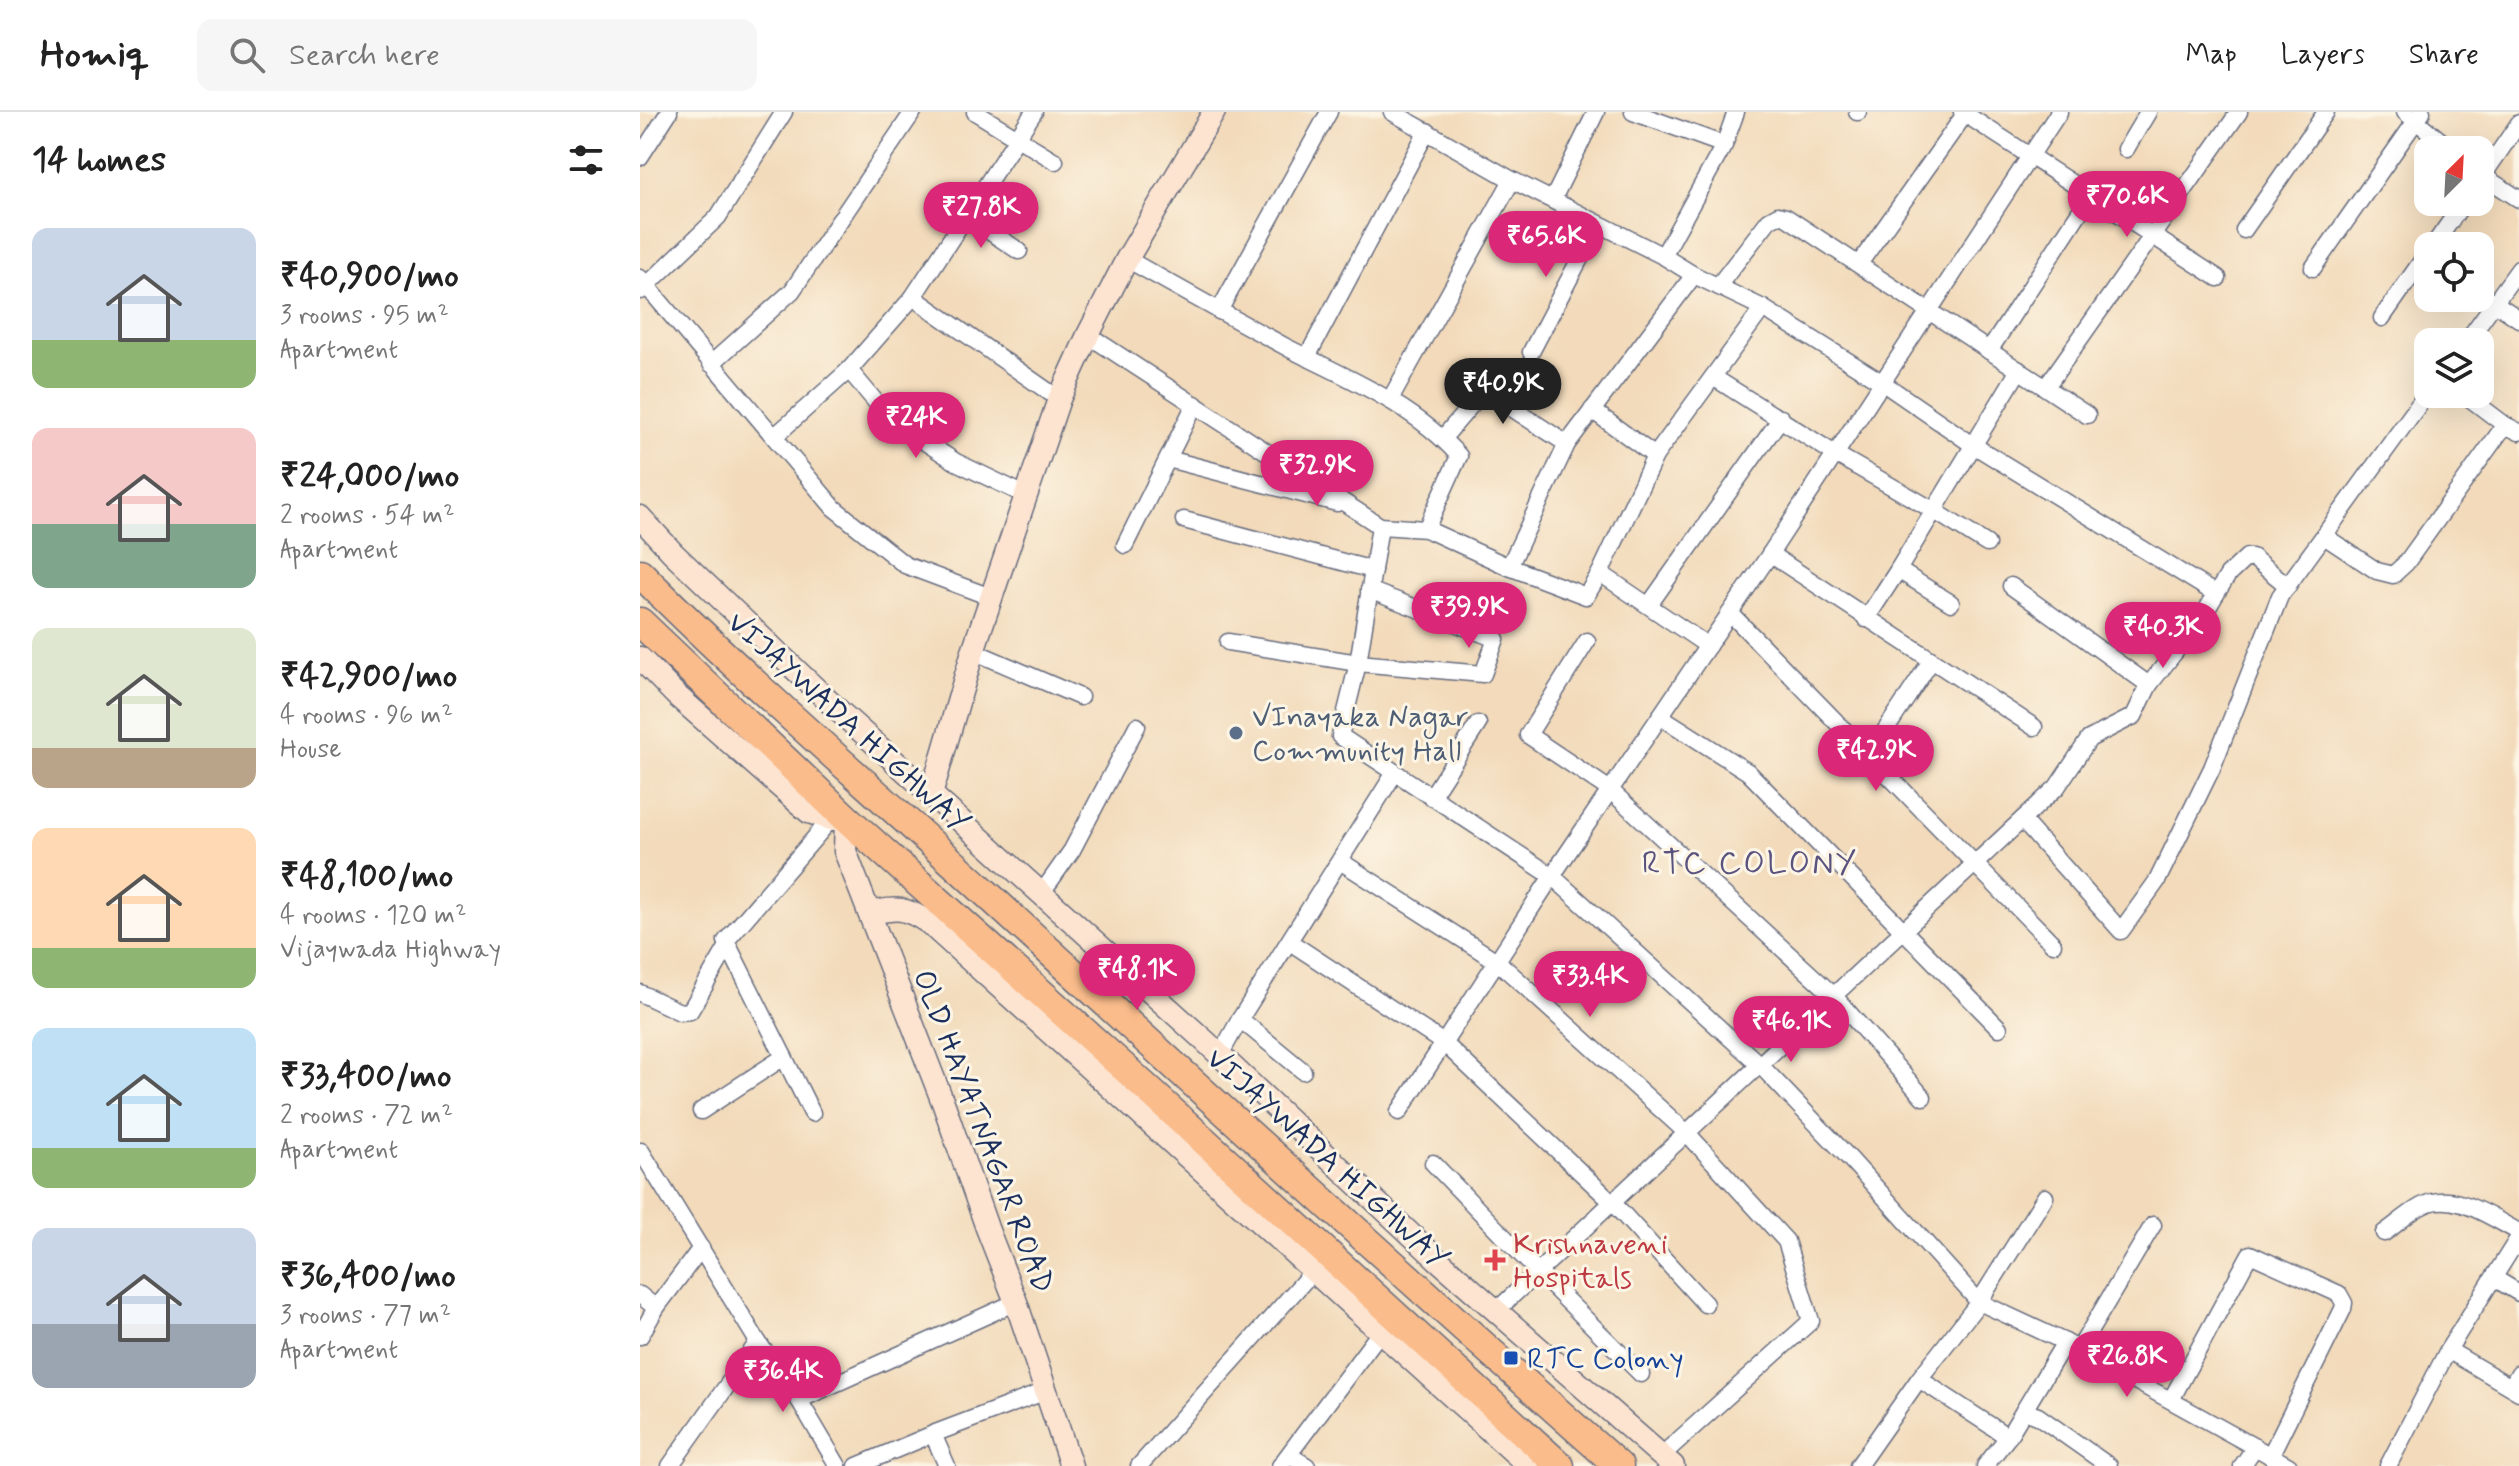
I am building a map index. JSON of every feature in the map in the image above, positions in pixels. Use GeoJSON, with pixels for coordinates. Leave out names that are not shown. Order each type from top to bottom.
{"type":"FeatureCollection","features":[{"type":"Feature","properties":{"kind":"highway","name":"VIJAYWADA HIGHWAY"},"geometry":{"type":"LineString","coordinates":[[640,573],[796,723],[1619,1466]]}},
{"type":"Feature","properties":{"kind":"highway"},"geometry":{"type":"LineString","coordinates":[[640,622],[838,819],[1192,1145],[1560,1466]]}},
{"type":"Feature","properties":{"kind":"street"},"geometry":{"type":"LineString","coordinates":[[640,157],[669,112]]}},
{"type":"Feature","properties":{"kind":"street"},"geometry":{"type":"LineString","coordinates":[[784,112],[718,217],[642,285],[834,508],[905,565],[993,598]]}},
{"type":"Feature","properties":{"kind":"street"},"geometry":{"type":"LineString","coordinates":[[711,364],[792,291],[913,112]]}},
{"type":"Feature","properties":{"kind":"street"},"geometry":{"type":"LineString","coordinates":[[975,112],[1055,161]]}},
{"type":"Feature","properties":{"kind":"street"},"geometry":{"type":"LineString","coordinates":[[775,436],[849,370],[913,297],[1034,112]]}},
{"type":"Feature","properties":{"kind":"street"},"geometry":{"type":"LineString","coordinates":[[931,795],[973,651],[1059,399],[1127,259],[1214,112]]}},
{"type":"Feature","properties":{"kind":"street"},"geometry":{"type":"LineString","coordinates":[[1219,311],[1329,112]]}},
{"type":"Feature","properties":{"kind":"street"},"geometry":{"type":"LineString","coordinates":[[1392,112],[1512,180],[1763,308],[1883,383],[1973,445],[2216,594]]}},
{"type":"Feature","properties":{"kind":"street"},"geometry":{"type":"LineString","coordinates":[[1553,199],[1596,112]]}},
{"type":"Feature","properties":{"kind":"street"},"geometry":{"type":"LineString","coordinates":[[1633,112],[1724,145]]}},
{"type":"Feature","properties":{"kind":"street"},"geometry":{"type":"LineString","coordinates":[[1663,256],[1724,145],[1736,112]]}},
{"type":"Feature","properties":{"kind":"street"},"geometry":{"type":"LineString","coordinates":[[1399,1112],[2059,112]]}},
{"type":"Feature","properties":{"kind":"street"},"geometry":{"type":"LineString","coordinates":[[2126,149],[2148,112]]}},
{"type":"Feature","properties":{"kind":"street"},"geometry":{"type":"LineString","coordinates":[[2046,387],[2239,112]]}},
{"type":"Feature","properties":{"kind":"street"},"geometry":{"type":"LineString","coordinates":[[1859,264],[1963,113],[2218,278]]}},
{"type":"Feature","properties":{"kind":"street"},"geometry":{"type":"LineString","coordinates":[[2244,230],[2318,115]]}},
{"type":"Feature","properties":{"kind":"street"},"geometry":{"type":"LineString","coordinates":[[2313,268],[2414,115],[2437,136]]}},
{"type":"Feature","properties":{"kind":"street"},"geometry":{"type":"LineString","coordinates":[[2494,158],[2519,123]]}},
{"type":"Feature","properties":{"kind":"street"},"geometry":{"type":"LineString","coordinates":[[1307,357],[1427,131]]}},
{"type":"Feature","properties":{"kind":"street"},"geometry":{"type":"LineString","coordinates":[[1390,400],[1512,180]]}},
{"type":"Feature","properties":{"kind":"street"},"geometry":{"type":"LineString","coordinates":[[2494,184],[2519,199]]}},
{"type":"Feature","properties":{"kind":"street"},"geometry":{"type":"LineString","coordinates":[[1989,351],[2090,196]]}},
{"type":"Feature","properties":{"kind":"street"},"geometry":{"type":"LineString","coordinates":[[965,215],[1019,251]]}},
{"type":"Feature","properties":{"kind":"street"},"geometry":{"type":"LineString","coordinates":[[1718,286],[1769,220],[1778,215],[1786,217],[2087,415]]}},
{"type":"Feature","properties":{"kind":"street"},"geometry":{"type":"LineString","coordinates":[[1531,352],[1598,224]]}},
{"type":"Feature","properties":{"kind":"street"},"geometry":{"type":"LineString","coordinates":[[1127,259],[1390,400],[1443,438],[1459,456],[1426,529]]}},
{"type":"Feature","properties":{"kind":"street"},"geometry":{"type":"LineString","coordinates":[[2476,328],[2519,269]]}},
{"type":"Feature","properties":{"kind":"street"},"geometry":{"type":"LineString","coordinates":[[2382,318],[2414,272]]}},
{"type":"Feature","properties":{"kind":"street"},"geometry":{"type":"LineString","coordinates":[[1509,567],[1567,444],[1694,275]]}},
{"type":"Feature","properties":{"kind":"street"},"geometry":{"type":"LineString","coordinates":[[913,297],[1059,399]]}},
{"type":"Feature","properties":{"kind":"street"},"geometry":{"type":"LineString","coordinates":[[2495,303],[2519,319]]}},
{"type":"Feature","properties":{"kind":"street"},"geometry":{"type":"LineString","coordinates":[[1088,335],[1380,526],[1426,529],[1509,567],[1586,596],[1655,456],[1763,308]]}},
{"type":"Feature","properties":{"kind":"street"},"geometry":{"type":"LineString","coordinates":[[849,370],[891,420],[956,462],[1025,495]]}},
{"type":"Feature","properties":{"kind":"street"},"geometry":{"type":"LineString","coordinates":[[1866,619],[2019,370]]}},
{"type":"Feature","properties":{"kind":"street"},"geometry":{"type":"LineString","coordinates":[[1713,377],[1987,544]]}},
{"type":"Feature","properties":{"kind":"street"},"geometry":{"type":"LineString","coordinates":[[1443,438],[1484,390],[1567,444]]}},
{"type":"Feature","properties":{"kind":"street"},"geometry":{"type":"LineString","coordinates":[[1125,545],[1195,404]]}},
{"type":"Feature","properties":{"kind":"street"},"geometry":{"type":"LineString","coordinates":[[2022,820],[2121,931],[2157,881],[2212,768],[2280,596],[2416,408]]}},
{"type":"Feature","properties":{"kind":"street"},"geometry":{"type":"LineString","coordinates":[[2324,536],[2377,571],[2393,575],[2406,563],[2512,429],[2483,408]]}},
{"type":"Feature","properties":{"kind":"street"},"geometry":{"type":"LineString","coordinates":[[1592,410],[1655,456]]}},
{"type":"Feature","properties":{"kind":"street"},"geometry":{"type":"LineString","coordinates":[[1649,605],[1781,418]]}},
{"type":"Feature","properties":{"kind":"street"},"geometry":{"type":"LineString","coordinates":[[1168,459],[1352,507]]}},
{"type":"Feature","properties":{"kind":"street"},"geometry":{"type":"LineString","coordinates":[[640,517],[673,553],[828,701],[1220,1055],[1437,1259],[1667,1461],[1811,1321],[1786,1241],[1687,1133],[1498,962],[1340,861]]}},
{"type":"Feature","properties":{"kind":"street"},"geometry":{"type":"LineString","coordinates":[[1184,520],[1373,570]]}},
{"type":"Feature","properties":{"kind":"street"},"geometry":{"type":"LineString","coordinates":[[1380,526],[1358,663],[1340,736],[1552,876],[1761,1066],[1979,1302],[2072,1346],[2289,1466]]}},
{"type":"Feature","properties":{"kind":"street"},"geometry":{"type":"LineString","coordinates":[[1770,554],[2034,727]]}},
{"type":"Feature","properties":{"kind":"street"},"geometry":{"type":"LineString","coordinates":[[1496,1311],[2057,787],[2089,739],[2134,716],[2149,685],[2203,616],[2228,575],[2247,557],[2252,557],[2288,586]]}},
{"type":"Feature","properties":{"kind":"street"},"geometry":{"type":"LineString","coordinates":[[1898,570],[1951,603]]}},
{"type":"Feature","properties":{"kind":"street"},"geometry":{"type":"LineString","coordinates":[[1600,573],[1708,646]]}},
{"type":"Feature","properties":{"kind":"street"},"geometry":{"type":"LineString","coordinates":[[2011,586],[2149,685]]}},
{"type":"Feature","properties":{"kind":"street"},"geometry":{"type":"LineString","coordinates":[[1228,642],[1358,663],[1483,674],[1496,639],[1369,590]]}},
{"type":"Feature","properties":{"kind":"street"},"geometry":{"type":"LineString","coordinates":[[1730,613],[2053,944]]}},
{"type":"Feature","properties":{"kind":"street"},"geometry":{"type":"LineString","coordinates":[[1587,641],[1528,735],[1610,790],[1834,996],[1923,1097]]}},
{"type":"Feature","properties":{"kind":"street"},"geometry":{"type":"LineString","coordinates":[[973,651],[1080,697]]}},
{"type":"Feature","properties":{"kind":"street"},"geometry":{"type":"LineString","coordinates":[[1868,757],[1931,661]]}},
{"type":"Feature","properties":{"kind":"street"},"geometry":{"type":"LineString","coordinates":[[642,663],[809,812],[838,819],[726,941],[812,1113]]}},
{"type":"Feature","properties":{"kind":"street"},"geometry":{"type":"LineString","coordinates":[[1660,716],[1748,772],[1999,1028]]}},
{"type":"Feature","properties":{"kind":"street"},"geometry":{"type":"LineString","coordinates":[[1431,797],[1478,724]]}},
{"type":"Feature","properties":{"kind":"street"},"geometry":{"type":"LineString","coordinates":[[1041,894],[1072,850],[1137,726]]}},
{"type":"Feature","properties":{"kind":"street"},"geometry":{"type":"LineString","coordinates":[[1220,1055],[1394,774]]}},
{"type":"Feature","properties":{"kind":"street","name":"OLD HAYATNAGAR ROAD"},"geometry":{"type":"LineString","coordinates":[[838,819],[845,851],[944,1105],[1016,1302],[1071,1466]]}},
{"type":"Feature","properties":{"kind":"street"},"geometry":{"type":"LineString","coordinates":[[869,913],[909,910],[929,923],[1192,1145],[1314,1270],[1529,1466]]}},
{"type":"Feature","properties":{"kind":"street"},"geometry":{"type":"LineString","coordinates":[[1290,942],[1445,1044],[1613,1203],[1705,1304]]}},
{"type":"Feature","properties":{"kind":"street"},"geometry":{"type":"LineString","coordinates":[[640,993],[680,1012],[690,1011],[728,946]]}},
{"type":"Feature","properties":{"kind":"street"},"geometry":{"type":"LineString","coordinates":[[1240,1019],[1303,1071]]}},
{"type":"Feature","properties":{"kind":"street"},"geometry":{"type":"LineString","coordinates":[[701,1111],[784,1057]]}},
{"type":"Feature","properties":{"kind":"street"},"geometry":{"type":"LineString","coordinates":[[641,1151],[838,1466]]}},
{"type":"Feature","properties":{"kind":"street"},"geometry":{"type":"LineString","coordinates":[[1433,1163],[1641,1374]]}},
{"type":"Feature","properties":{"kind":"street"},"geometry":{"type":"LineString","coordinates":[[1858,1466],[1919,1379],[1979,1302],[2045,1197]]}},
{"type":"Feature","properties":{"kind":"street"},"geometry":{"type":"LineString","coordinates":[[2384,1233],[2421,1206],[2435,1201],[2454,1200],[2519,1234],[2448,1350],[2388,1466]]}},
{"type":"Feature","properties":{"kind":"street"},"geometry":{"type":"LineString","coordinates":[[1985,1466],[2072,1346],[2153,1225]]}},
{"type":"Feature","properties":{"kind":"street"},"geometry":{"type":"LineString","coordinates":[[640,1336],[656,1308],[701,1248]]}},
{"type":"Feature","properties":{"kind":"street"},"geometry":{"type":"LineString","coordinates":[[2171,1400],[2250,1254],[2339,1294],[2344,1303],[2343,1309],[2270,1456]]}},
{"type":"Feature","properties":{"kind":"street"},"geometry":{"type":"LineString","coordinates":[[1139,1466],[1314,1270]]}},
{"type":"Feature","properties":{"kind":"street"},"geometry":{"type":"LineString","coordinates":[[2494,1278],[2519,1293]]}},
{"type":"Feature","properties":{"kind":"street"},"geometry":{"type":"LineString","coordinates":[[640,1295],[656,1308]]}},
{"type":"Feature","properties":{"kind":"street"},"geometry":{"type":"LineString","coordinates":[[799,1400],[1016,1302]]}},
{"type":"Feature","properties":{"kind":"street"},"geometry":{"type":"LineString","coordinates":[[1307,1466],[1285,1460],[1381,1331]]}},
{"type":"Feature","properties":{"kind":"street"},"geometry":{"type":"LineString","coordinates":[[670,1466],[758,1342]]}},
{"type":"Feature","properties":{"kind":"street"},"geometry":{"type":"LineString","coordinates":[[2448,1350],[2516,1384]]}},
{"type":"Feature","properties":{"kind":"street"},"geometry":{"type":"LineString","coordinates":[[1919,1379],[2008,1437]]}},
{"type":"Feature","properties":{"kind":"street"},"geometry":{"type":"LineString","coordinates":[[857,1466],[1046,1391]]}},
{"type":"Feature","properties":{"kind":"street"},"geometry":{"type":"LineString","coordinates":[[2024,1411],[2038,1416],[2109,1466]]}},
{"type":"Feature","properties":{"kind":"street"},"geometry":{"type":"LineString","coordinates":[[933,1434],[947,1466]]}},
{"type":"Feature","properties":{"kind":"street"},"geometry":{"type":"LineString","coordinates":[[2242,1466],[2255,1447]]}},
{"type":"Feature","properties":{"kind":"place","name":"VInayaka Nagar Community Hall"},"geometry":{"type":"Point","coordinates":[1236,733]}},
{"type":"Feature","properties":{"kind":"place","name":"Krishnaveni Hospitals"},"geometry":{"type":"Point","coordinates":[1495,1260]}},
{"type":"Feature","properties":{"kind":"place","name":"RTC Colony"},"geometry":{"type":"Point","coordinates":[1511,1358]}},
{"type":"Feature","properties":{"kind":"district","name":"RTC COLONY"},"geometry":{"type":"Point","coordinates":[1750,862]}}]}
